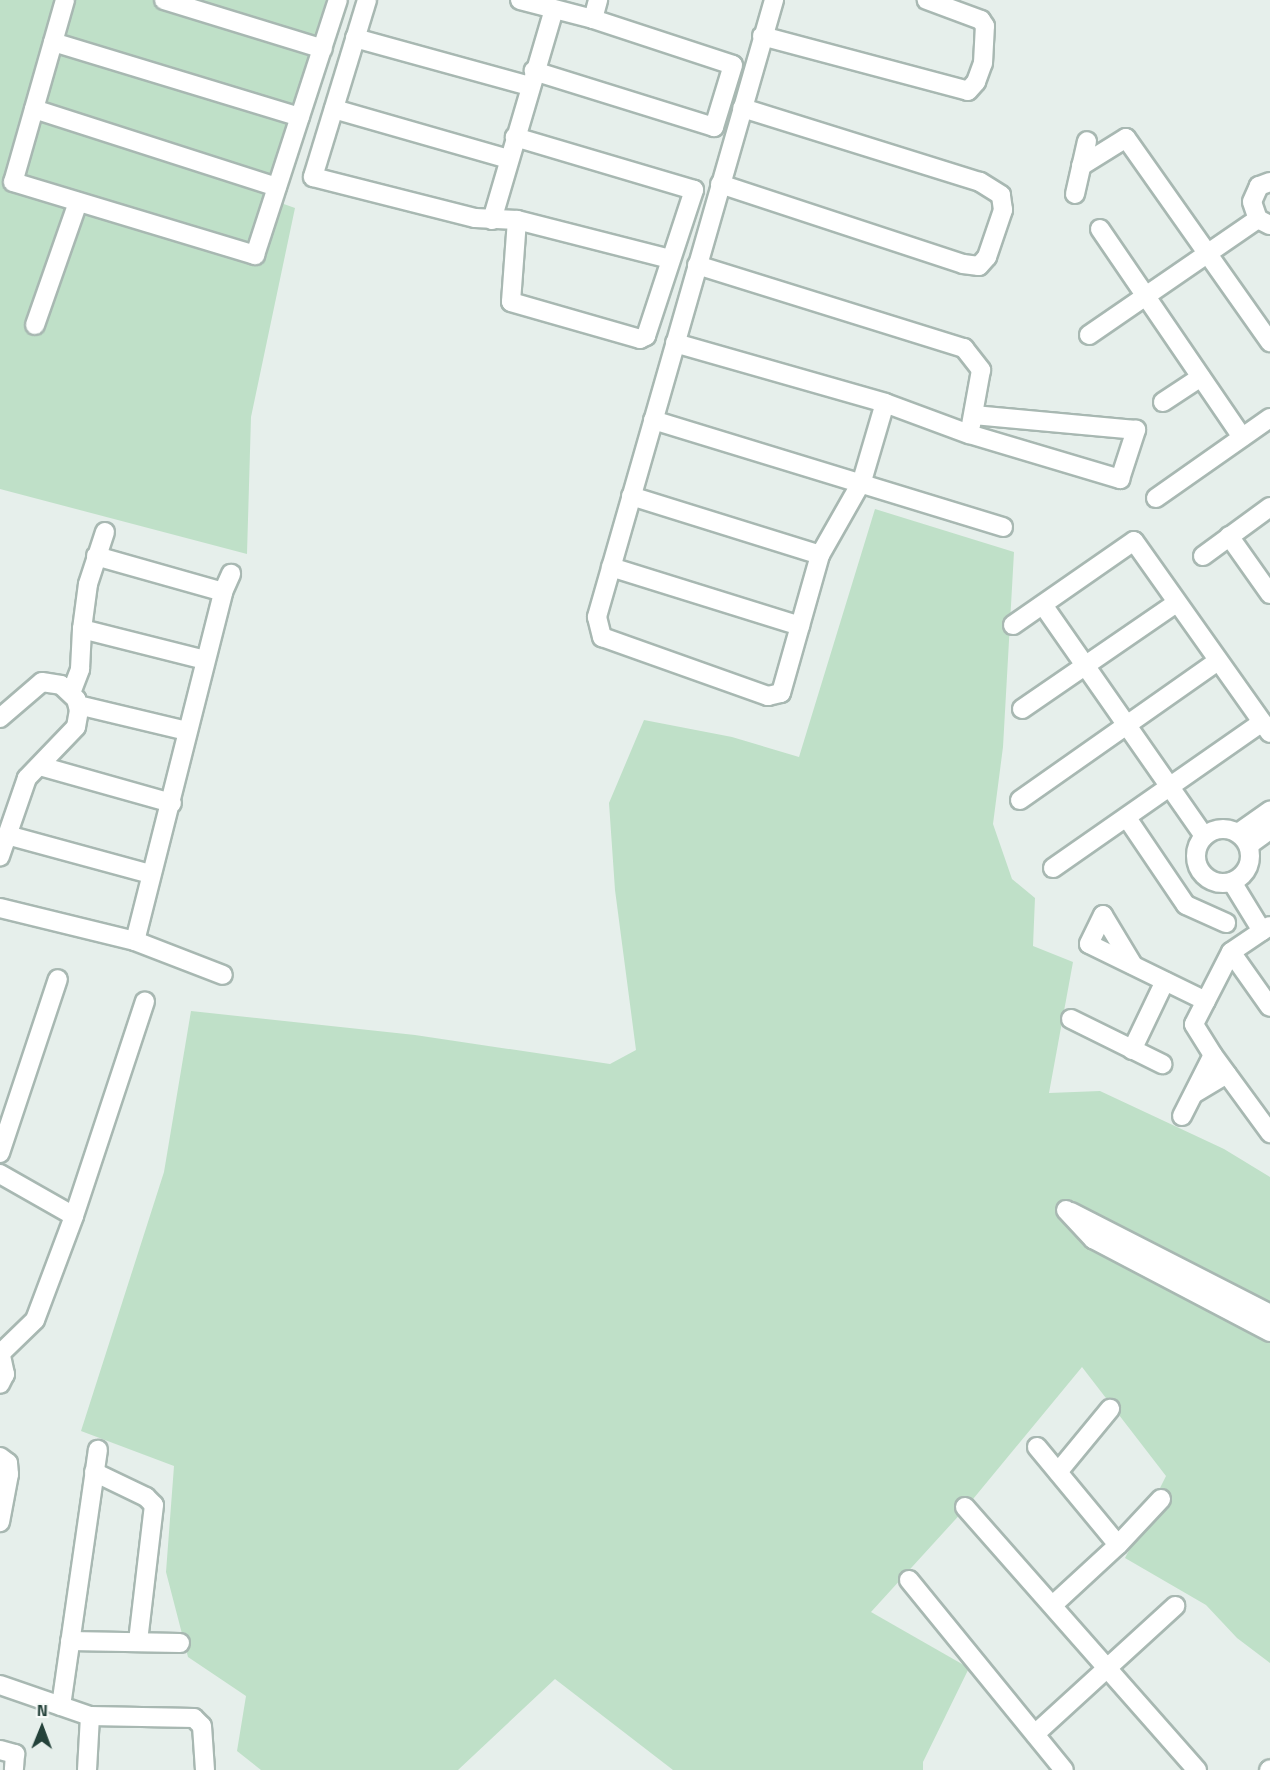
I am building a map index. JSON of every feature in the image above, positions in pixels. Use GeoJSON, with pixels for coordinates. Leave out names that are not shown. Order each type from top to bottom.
{"type":"FeatureCollection","features":[{"type":"Feature","properties":{"kind":"street"},"geometry":{"type":"LineString","coordinates":[[65,0],[13,182],[255,255],[338,0]]}},
{"type":"Feature","properties":{"kind":"street"},"geometry":{"type":"LineString","coordinates":[[164,0],[322,48]]}},
{"type":"Feature","properties":{"kind":"street"},"geometry":{"type":"LineString","coordinates":[[367,0],[313,177],[492,220],[517,220],[670,259]]}},
{"type":"Feature","properties":{"kind":"street"},"geometry":{"type":"LineString","coordinates":[[355,38],[532,78],[714,128],[733,65],[593,18],[520,0]]}},
{"type":"Feature","properties":{"kind":"street"},"geometry":{"type":"LineString","coordinates":[[593,18],[598,0]]}},
{"type":"Feature","properties":{"kind":"street"},"geometry":{"type":"LineString","coordinates":[[774,0],[597,617],[603,637],[768,696],[781,693],[820,555],[862,482],[885,403]]}},
{"type":"Feature","properties":{"kind":"street"},"geometry":{"type":"LineString","coordinates":[[762,36],[968,91],[976,82],[983,63],[985,26],[981,20],[927,0]]}},
{"type":"Feature","properties":{"kind":"street"},"geometry":{"type":"LineString","coordinates":[[492,220],[508,159],[554,10]]}},
{"type":"Feature","properties":{"kind":"street"},"geometry":{"type":"LineString","coordinates":[[53,42],[300,117]]}},
{"type":"Feature","properties":{"kind":"street"},"geometry":{"type":"LineString","coordinates":[[720,184],[963,264],[979,266],[987,257],[1003,210],[1001,195],[980,182],[742,108]]}},
{"type":"Feature","properties":{"kind":"street"},"geometry":{"type":"LineString","coordinates":[[34,109],[277,187]]}},
{"type":"Feature","properties":{"kind":"street"},"geometry":{"type":"LineString","coordinates":[[334,109],[508,159]]}},
{"type":"Feature","properties":{"kind":"street"},"geometry":{"type":"LineString","coordinates":[[515,136],[694,190],[646,336],[640,339],[511,302],[517,220]]}},
{"type":"Feature","properties":{"kind":"street"},"geometry":{"type":"LineString","coordinates":[[1082,166],[1126,138],[1270,342]]}},
{"type":"Feature","properties":{"kind":"street"},"geometry":{"type":"LineString","coordinates":[[1075,194],[1088,141]]}},
{"type":"Feature","properties":{"kind":"street"},"geometry":{"type":"LineString","coordinates":[[1089,335],[1207,253],[1264,222],[1253,211],[1254,194],[1270,182]]}},
{"type":"Feature","properties":{"kind":"street"},"geometry":{"type":"LineString","coordinates":[[35,325],[78,202]]}},
{"type":"Feature","properties":{"kind":"street"},"geometry":{"type":"LineString","coordinates":[[1100,229],[1242,437]]}},
{"type":"Feature","properties":{"kind":"street"},"geometry":{"type":"LineString","coordinates":[[697,265],[964,348],[981,370],[969,435]]}},
{"type":"Feature","properties":{"kind":"street"},"geometry":{"type":"LineString","coordinates":[[675,343],[885,403],[969,435],[1120,478],[1136,430],[974,415]]}},
{"type":"Feature","properties":{"kind":"street"},"geometry":{"type":"LineString","coordinates":[[1163,402],[1201,377]]}},
{"type":"Feature","properties":{"kind":"street"},"geometry":{"type":"LineString","coordinates":[[1156,498],[1270,418]]}},
{"type":"Feature","properties":{"kind":"street"},"geometry":{"type":"LineString","coordinates":[[653,420],[862,482],[1003,527]]}},
{"type":"Feature","properties":{"kind":"street"},"geometry":{"type":"LineString","coordinates":[[631,496],[820,555]]}},
{"type":"Feature","properties":{"kind":"street"},"geometry":{"type":"LineString","coordinates":[[1203,556],[1270,507]]}},
{"type":"Feature","properties":{"kind":"street"},"geometry":{"type":"LineString","coordinates":[[0,856],[27,778],[76,727],[74,699],[80,669],[82,629],[96,556],[105,532]]}},
{"type":"Feature","properties":{"kind":"street"},"geometry":{"type":"LineString","coordinates":[[1229,537],[1270,594]]}},
{"type":"Feature","properties":{"kind":"street"},"geometry":{"type":"LineString","coordinates":[[1013,625],[1134,541],[1266,728],[1170,788],[1053,868]]}},
{"type":"Feature","properties":{"kind":"street"},"geometry":{"type":"LineString","coordinates":[[96,556],[223,592]]}},
{"type":"Feature","properties":{"kind":"street"},"geometry":{"type":"LineString","coordinates":[[611,567],[800,626]]}},
{"type":"Feature","properties":{"kind":"street"},"geometry":{"type":"LineString","coordinates":[[135,942],[172,803],[205,660],[223,592],[231,574]]}},
{"type":"Feature","properties":{"kind":"street"},"geometry":{"type":"LineString","coordinates":[[1022,709],[1176,603]]}},
{"type":"Feature","properties":{"kind":"street"},"geometry":{"type":"LineString","coordinates":[[1043,605],[1204,836]]}},
{"type":"Feature","properties":{"kind":"street"},"geometry":{"type":"LineString","coordinates":[[82,629],[205,660]]}},
{"type":"Feature","properties":{"kind":"street"},"geometry":{"type":"LineString","coordinates":[[1020,800],[1218,661]]}},
{"type":"Feature","properties":{"kind":"street"},"geometry":{"type":"LineString","coordinates":[[0,718],[42,682],[53,682],[74,699],[187,731]]}},
{"type":"Feature","properties":{"kind":"street"},"geometry":{"type":"LineString","coordinates":[[40,766],[172,803]]}},
{"type":"Feature","properties":{"kind":"street"},"geometry":{"type":"LineString","coordinates":[[1244,839],[1270,811]]}},
{"type":"Feature","properties":{"kind":"street"},"geometry":{"type":"LineString","coordinates":[[1127,818],[1186,905],[1226,923]]}},
{"type":"Feature","properties":{"kind":"street"},"geometry":{"type":"LineString","coordinates":[[1227,828],[1244,839],[1249,867],[1232,882],[1220,884],[1199,871],[1197,846],[1204,836],[1227,828]]}},
{"type":"Feature","properties":{"kind":"street"},"geometry":{"type":"LineString","coordinates":[[1244,839],[1270,830]]}},
{"type":"Feature","properties":{"kind":"street"},"geometry":{"type":"LineString","coordinates":[[7,835],[152,874]]}},
{"type":"Feature","properties":{"kind":"street"},"geometry":{"type":"LineString","coordinates":[[1232,882],[1266,929],[1231,952],[1194,1024],[1267,1135]]}},
{"type":"Feature","properties":{"kind":"street"},"geometry":{"type":"LineString","coordinates":[[0,908],[135,942],[223,975]]}},
{"type":"Feature","properties":{"kind":"street"},"geometry":{"type":"LineString","coordinates":[[1231,952],[1270,1006]]}},
{"type":"Feature","properties":{"kind":"street"},"geometry":{"type":"LineString","coordinates":[[1133,965],[1206,1001]]}},
{"type":"Feature","properties":{"kind":"street"},"geometry":{"type":"LineString","coordinates":[[0,1153],[58,979]]}},
{"type":"Feature","properties":{"kind":"street"},"geometry":{"type":"LineString","coordinates":[[1132,1050],[1166,981]]}},
{"type":"Feature","properties":{"kind":"street"},"geometry":{"type":"LineString","coordinates":[[0,1384],[5,1374],[0,1352],[22,1335],[38,1314],[74,1216],[145,1002]]}},
{"type":"Feature","properties":{"kind":"street"},"geometry":{"type":"LineString","coordinates":[[1071,1019],[1162,1064]]}},
{"type":"Feature","properties":{"kind":"street"},"geometry":{"type":"LineString","coordinates":[[1182,1116],[1195,1093],[1195,1084],[1213,1055]]}},
{"type":"Feature","properties":{"kind":"street"},"geometry":{"type":"LineString","coordinates":[[1195,1093],[1227,1074]]}},
{"type":"Feature","properties":{"kind":"street"},"geometry":{"type":"LineString","coordinates":[[0,1174],[74,1216]]}},
{"type":"Feature","properties":{"kind":"street"},"geometry":{"type":"LineString","coordinates":[[1270,1314],[1103,1225],[1066,1210],[1093,1239],[1270,1332]]}},
{"type":"Feature","properties":{"kind":"street"},"geometry":{"type":"LineString","coordinates":[[1058,1472],[1110,1409]]}},
{"type":"Feature","properties":{"kind":"street"},"geometry":{"type":"LineString","coordinates":[[1037,1447],[1118,1545]]}},
{"type":"Feature","properties":{"kind":"street"},"geometry":{"type":"LineString","coordinates":[[61,1706],[98,1450]]}},
{"type":"Feature","properties":{"kind":"street"},"geometry":{"type":"LineString","coordinates":[[0,1457],[8,1464],[9,1474],[0,1522]]}},
{"type":"Feature","properties":{"kind":"street"},"geometry":{"type":"LineString","coordinates":[[94,1473],[146,1497],[154,1505],[138,1641]]}},
{"type":"Feature","properties":{"kind":"street"},"geometry":{"type":"LineString","coordinates":[[1053,1605],[1118,1545],[1161,1499]]}},
{"type":"Feature","properties":{"kind":"street"},"geometry":{"type":"LineString","coordinates":[[965,1507],[1197,1770]]}},
{"type":"Feature","properties":{"kind":"street"},"geometry":{"type":"LineString","coordinates":[[909,1580],[1064,1770]]}},
{"type":"Feature","properties":{"kind":"street"},"geometry":{"type":"LineString","coordinates":[[1035,1734],[1175,1606]]}},
{"type":"Feature","properties":{"kind":"street"},"geometry":{"type":"LineString","coordinates":[[70,1641],[180,1643]]}},
{"type":"Feature","properties":{"kind":"street"},"geometry":{"type":"LineString","coordinates":[[0,1684],[90,1716],[194,1718],[202,1726],[206,1770]]}},
{"type":"Feature","properties":{"kind":"street"},"geometry":{"type":"LineString","coordinates":[[87,1770],[90,1716]]}},
{"type":"Feature","properties":{"kind":"street"},"geometry":{"type":"LineString","coordinates":[[0,1750],[15,1754],[14,1770]]}},
{"type":"Feature","properties":{"kind":"green space"},"geometry":{"type":"Polygon","coordinates":[[[0,0],[326,0],[264,197],[295,208],[251,417],[247,554],[0,489],[0,0]]]}},
{"type":"Feature","properties":{"kind":"green space"},"geometry":{"type":"Polygon","coordinates":[[[875,509],[1014,552],[1003,747],[993,824],[1012,879],[1035,898],[1033,946],[1073,962],[1049,1093],[1100,1091],[1224,1149],[1270,1177],[1270,1663],[1237,1638],[1206,1605],[1125,1558],[1166,1476],[1082,1367],[964,1510],[871,1612],[969,1668],[923,1762],[923,1770],[673,1770],[555,1679],[458,1770],[261,1770],[237,1751],[246,1696],[188,1657],[166,1572],[174,1466],[81,1431],[164,1172],[191,1011],[415,1035],[610,1064],[636,1050],[615,890],[609,803],[644,720],[732,737],[799,757],[875,509]]]}}]}
